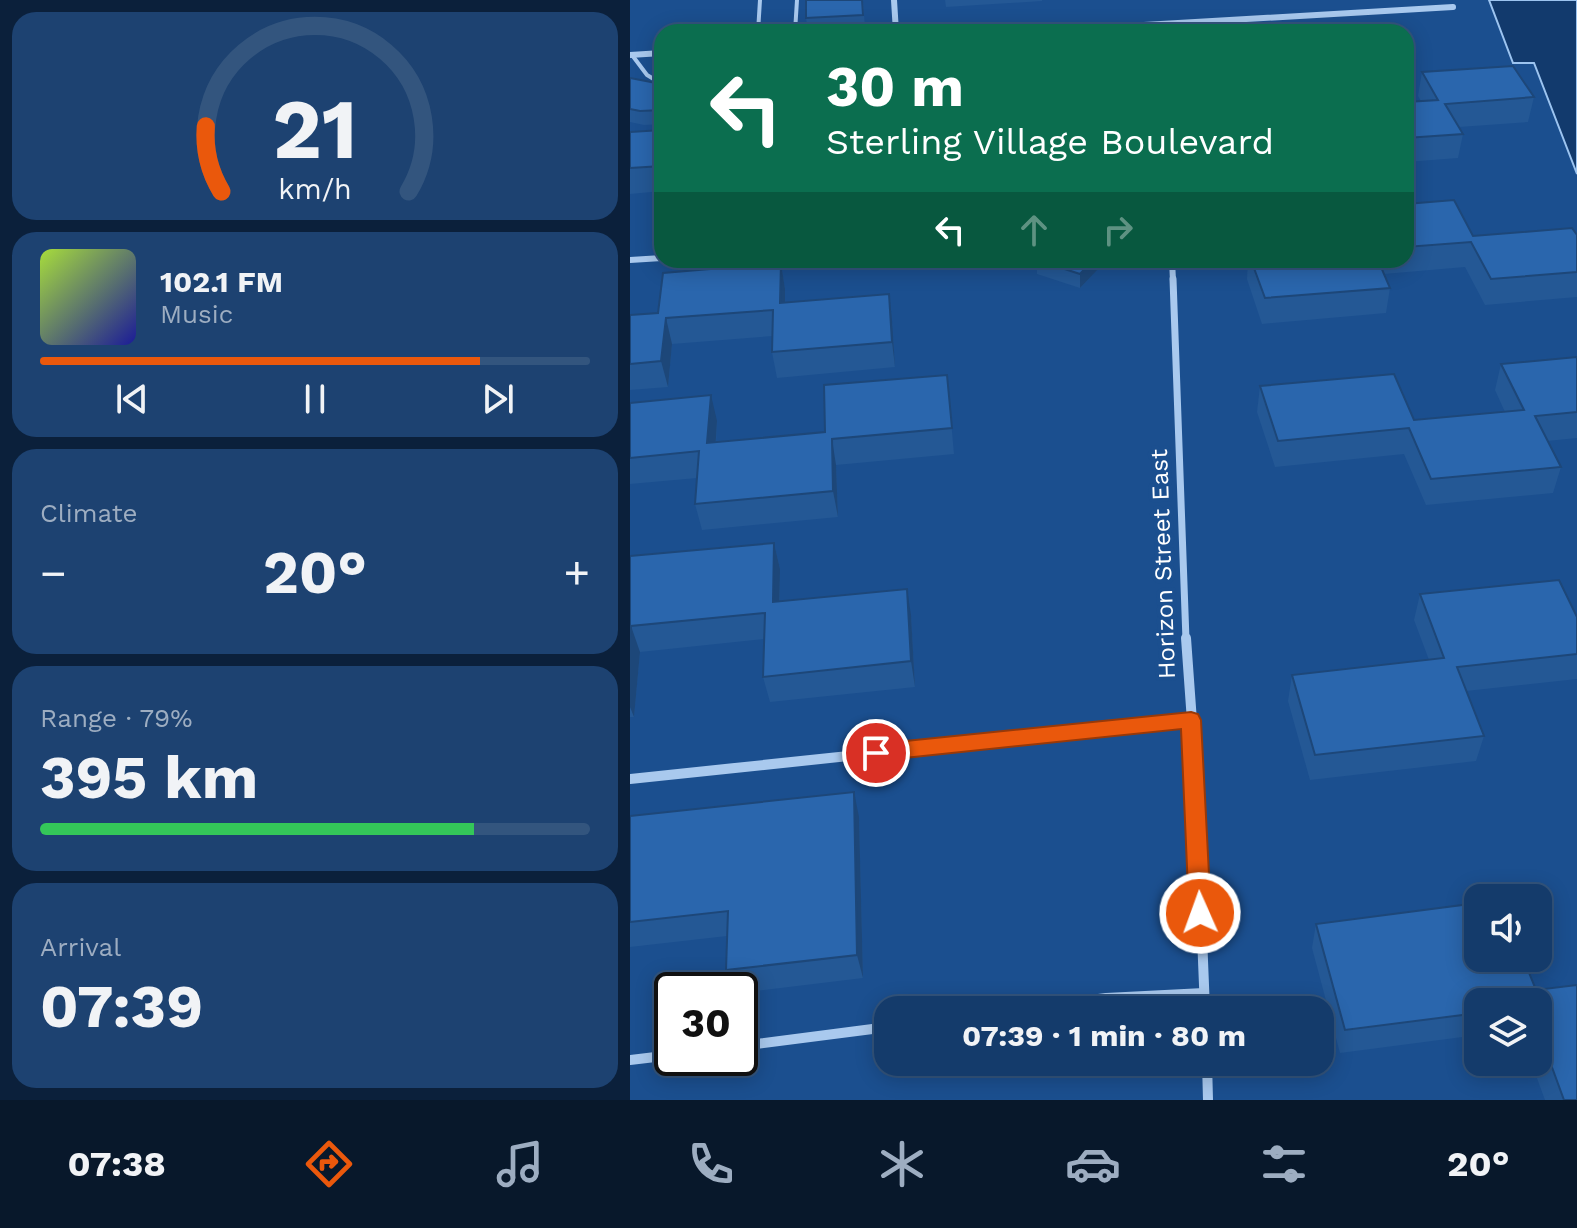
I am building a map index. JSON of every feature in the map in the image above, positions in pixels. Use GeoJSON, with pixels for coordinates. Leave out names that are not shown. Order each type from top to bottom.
{"type":"FeatureCollection","features":[{"type":"Feature","properties":{"kind":"street"},"geometry":{"type":"LineString","coordinates":[[894,0],[896,24]]}},
{"type":"Feature","properties":{"kind":"street"},"geometry":{"type":"LineString","coordinates":[[1155,24],[1453,7]]}},
{"type":"Feature","properties":{"kind":"street"},"geometry":{"type":"LineString","coordinates":[[631,55],[654,54]]}},
{"type":"Feature","properties":{"kind":"street"},"geometry":{"type":"LineString","coordinates":[[630,260],[654,258]]}},
{"type":"Feature","properties":{"kind":"street","name":"Horizon Street East"},"geometry":{"type":"LineString","coordinates":[[1172,268],[1204,996]]}},
{"type":"Feature","properties":{"kind":"street"},"geometry":{"type":"LineString","coordinates":[[630,779],[1191,720]]}},
{"type":"Feature","properties":{"kind":"street"},"geometry":{"type":"LineString","coordinates":[[1145,996],[1204,993]]}},
{"type":"Feature","properties":{"kind":"street"},"geometry":{"type":"LineString","coordinates":[[758,1044],[874,1029]]}},
{"type":"Feature","properties":{"kind":"street"},"geometry":{"type":"LineString","coordinates":[[630,1060],[654,1057]]}},
{"type":"Feature","properties":{"kind":"street"},"geometry":{"type":"LineString","coordinates":[[1207,1076],[1208,1100]]}},
{"type":"Feature","properties":{"kind":"lane"},"geometry":{"type":"LineString","coordinates":[[758,24],[760,0]]}},
{"type":"Feature","properties":{"kind":"lane"},"geometry":{"type":"LineString","coordinates":[[796,24],[797,0]]}},
{"type":"Feature","properties":{"kind":"lane"},"geometry":{"type":"LineString","coordinates":[[631,55],[654,79]]}},
{"type":"Feature","properties":{"kind":"water"},"geometry":{"type":"Polygon","coordinates":[[[1489,0],[1577,0],[1577,174],[1534,63],[1513,63],[1489,0]]]}},
{"type":"Feature","properties":{"kind":"building"},"geometry":{"type":"Polygon","coordinates":[[[806,0],[862,0],[863,15],[806,18],[806,0]]]}},
{"type":"Feature","properties":{"kind":"building"},"geometry":{"type":"Polygon","coordinates":[[[1513,66],[1534,97],[1445,104],[1463,134],[1414,137],[1414,102],[1438,100],[1422,72],[1513,66]]]}},
{"type":"Feature","properties":{"kind":"building"},"geometry":{"type":"Polygon","coordinates":[[[630,78],[654,83],[654,110],[630,109],[630,78]]]}},
{"type":"Feature","properties":{"kind":"building"},"geometry":{"type":"Polygon","coordinates":[[[654,130],[654,166],[630,168],[630,132],[654,130]]]}},
{"type":"Feature","properties":{"kind":"building"},"geometry":{"type":"Polygon","coordinates":[[[1454,200],[1473,236],[1572,228],[1577,235],[1577,272],[1491,279],[1471,242],[1414,246],[1414,203],[1454,200]]]}},
{"type":"Feature","properties":{"kind":"building"},"geometry":{"type":"Polygon","coordinates":[[[722,268],[781,268],[780,303],[889,294],[892,342],[772,352],[773,310],[666,318],[661,361],[630,364],[630,315],[658,313],[663,273],[722,268]]]}},
{"type":"Feature","properties":{"kind":"building"},"geometry":{"type":"Polygon","coordinates":[[[1062,268],[1086,268],[1080,274],[1062,268]]]}},
{"type":"Feature","properties":{"kind":"building"},"geometry":{"type":"Polygon","coordinates":[[[1254,268],[1381,268],[1390,288],[1265,298],[1254,268]]]}},
{"type":"Feature","properties":{"kind":"building"},"geometry":{"type":"Polygon","coordinates":[[[1577,357],[1577,412],[1535,416],[1561,467],[1431,479],[1409,428],[1278,441],[1260,386],[1394,374],[1414,420],[1524,410],[1501,364],[1577,357]]]}},
{"type":"Feature","properties":{"kind":"building"},"geometry":{"type":"Polygon","coordinates":[[[947,375],[952,428],[832,439],[833,491],[695,504],[699,451],[630,458],[630,403],[711,395],[707,443],[825,432],[824,385],[947,375]]]}},
{"type":"Feature","properties":{"kind":"building"},"geometry":{"type":"Polygon","coordinates":[[[774,543],[773,602],[907,589],[911,661],[763,677],[765,613],[631,626],[630,638],[630,556],[774,543]]]}},
{"type":"Feature","properties":{"kind":"building"},"geometry":{"type":"Polygon","coordinates":[[[1559,580],[1577,617],[1577,654],[1457,667],[1484,736],[1315,755],[1292,675],[1444,658],[1420,594],[1559,580]]]}},
{"type":"Feature","properties":{"kind":"building"},"geometry":{"type":"Polygon","coordinates":[[[854,792],[857,955],[726,970],[728,911],[630,922],[630,816],[854,792]]]}},
{"type":"Feature","properties":{"kind":"building"},"geometry":{"type":"Polygon","coordinates":[[[1464,905],[1464,972],[1529,972],[1535,988],[1464,988],[1464,1015],[1345,1030],[1316,924],[1464,905]]]}},
{"type":"Feature","properties":{"kind":"building"},"geometry":{"type":"Polygon","coordinates":[[[1577,985],[1577,1100],[1564,1100],[1552,1067],[1552,988],[1577,985]]]}},
{"type":"Feature","properties":{"kind":"route"},"geometry":{"type":"LineString","coordinates":[[876,753],[1191,720],[1200,913]]}}]}
